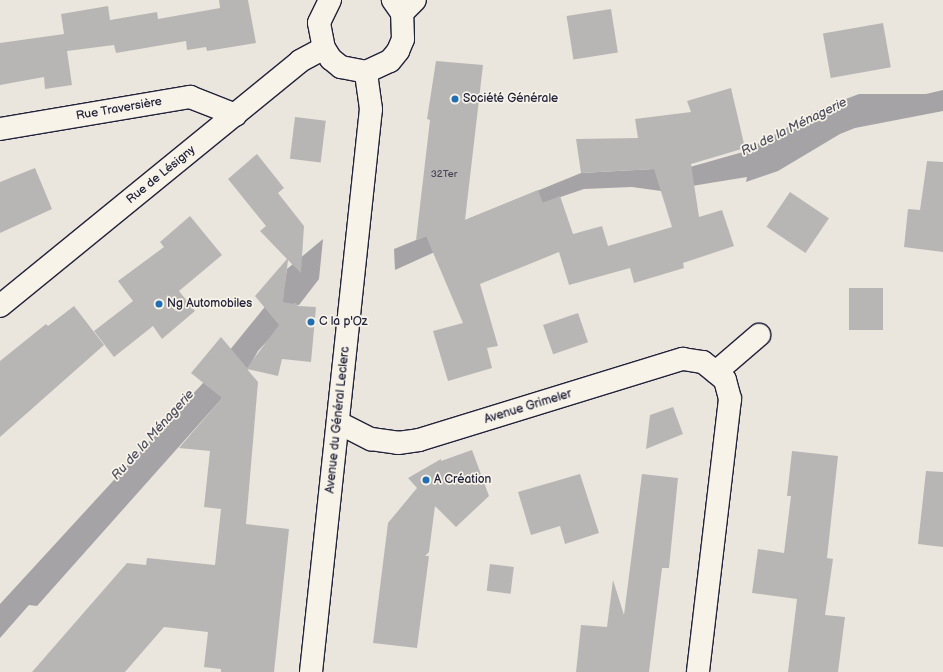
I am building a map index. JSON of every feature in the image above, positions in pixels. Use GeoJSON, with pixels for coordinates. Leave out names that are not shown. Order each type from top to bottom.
{"type":"FeatureCollection","features":[{"type":"Feature","properties":{"kind":"street"},"geometry":{"type":"LineString","coordinates":[[330,0],[319,23],[324,48],[331,59],[341,67],[366,72],[390,61],[398,51],[403,39],[403,4]]}},
{"type":"Feature","properties":{"kind":"street","name":"Rue de Lésigny"},"geometry":{"type":"LineString","coordinates":[[0,306],[236,115],[300,61],[324,48]]}},
{"type":"Feature","properties":{"kind":"street","name":"Avenue du Général Leclerc"},"geometry":{"type":"LineString","coordinates":[[311,672],[339,423],[371,109],[366,72]]}},
{"type":"Feature","properties":{"kind":"street","name":"Rue Traversière"},"geometry":{"type":"LineString","coordinates":[[0,129],[190,97],[236,115]]}},
{"type":"Feature","properties":{"kind":"street"},"geometry":{"type":"LineString","coordinates":[[716,372],[759,335]]}},
{"type":"Feature","properties":{"kind":"street","name":"Avenue Grimeler"},"geometry":{"type":"LineString","coordinates":[[339,423],[371,439],[398,444],[419,440],[683,359],[703,362],[725,380],[730,399],[698,672]]}},
{"type":"Feature","properties":{"kind":"water","name":"Ru de la Ménagerie"},"geometry":{"type":"Polygon","coordinates":[[[943,90],[943,111],[855,128],[840,134],[778,171],[746,182],[747,177],[661,191],[632,187],[584,189],[543,203],[395,270],[394,249],[581,173],[690,167],[743,152],[822,108],[859,94],[926,94],[943,90]]]}},
{"type":"Feature","properties":{"kind":"water"},"geometry":{"type":"Polygon","coordinates":[[[323,239],[319,279],[299,305],[294,305],[292,314],[258,351],[248,369],[37,606],[29,605],[0,638],[0,604],[203,383],[285,282],[287,269],[323,239]]]}},
{"type":"Feature","properties":{"kind":"building"},"geometry":{"type":"Polygon","coordinates":[[[219,0],[248,0],[256,43],[207,51],[206,47],[187,50],[186,41],[116,53],[114,45],[67,51],[72,85],[45,89],[44,77],[0,85],[0,43],[64,34],[61,14],[108,6],[110,20],[157,12],[158,19],[220,8],[219,0]]]}},
{"type":"Feature","properties":{"kind":"building"},"geometry":{"type":"Polygon","coordinates":[[[611,9],[618,52],[573,59],[567,16],[611,9]]]}},
{"type":"Feature","properties":{"kind":"building"},"geometry":{"type":"Polygon","coordinates":[[[883,23],[891,67],[831,78],[823,34],[883,23]]]}},
{"type":"Feature","properties":{"kind":"building"},"geometry":{"type":"Polygon","coordinates":[[[436,61],[483,65],[465,220],[538,190],[543,203],[560,196],[573,234],[602,226],[608,246],[672,227],[654,169],[581,173],[576,139],[638,138],[635,119],[691,112],[687,101],[731,88],[745,148],[691,164],[699,217],[722,210],[734,246],[683,263],[684,268],[634,283],[630,268],[569,285],[559,252],[480,284],[498,346],[487,348],[492,368],[448,381],[433,331],[463,323],[426,236],[416,240],[430,120],[427,119],[436,61]]]}},
{"type":"Feature","properties":{"kind":"building"},"geometry":{"type":"Polygon","coordinates":[[[295,117],[326,121],[321,162],[290,159],[295,117]]]}},
{"type":"Feature","properties":{"kind":"building"},"geometry":{"type":"Polygon","coordinates":[[[257,154],[284,188],[278,193],[304,226],[301,273],[288,260],[283,302],[294,304],[295,302],[298,306],[316,307],[311,362],[282,359],[278,376],[247,369],[258,382],[246,524],[289,529],[274,672],[221,672],[221,669],[204,667],[208,632],[164,627],[125,672],[32,672],[127,563],[146,565],[147,558],[215,565],[221,509],[204,507],[210,451],[179,448],[222,398],[191,373],[221,337],[247,368],[279,325],[255,296],[287,259],[260,231],[266,226],[228,179],[257,154]]]}},
{"type":"Feature","properties":{"kind":"building"},"geometry":{"type":"Polygon","coordinates":[[[927,161],[943,162],[943,252],[904,247],[908,209],[920,210],[927,161]]]}},
{"type":"Feature","properties":{"kind":"building"},"geometry":{"type":"Polygon","coordinates":[[[35,168],[52,209],[0,233],[0,182],[35,168]]]}},
{"type":"Feature","properties":{"kind":"building"},"geometry":{"type":"Polygon","coordinates":[[[790,192],[829,218],[805,253],[767,227],[790,192]]]}},
{"type":"Feature","properties":{"kind":"building"},"geometry":{"type":"Polygon","coordinates":[[[190,216],[222,255],[179,291],[195,311],[162,339],[153,326],[114,357],[94,331],[133,301],[118,281],[164,247],[160,242],[190,216]]]}},
{"type":"Feature","properties":{"kind":"building"},"geometry":{"type":"Polygon","coordinates":[[[849,288],[883,288],[883,330],[849,330],[849,288]]]}},
{"type":"Feature","properties":{"kind":"building"},"geometry":{"type":"Polygon","coordinates":[[[74,306],[104,345],[0,437],[0,361],[46,324],[48,326],[74,306]]]}},
{"type":"Feature","properties":{"kind":"building"},"geometry":{"type":"Polygon","coordinates":[[[578,313],[588,342],[553,354],[543,325],[578,313]]]}},
{"type":"Feature","properties":{"kind":"building"},"geometry":{"type":"Polygon","coordinates":[[[673,407],[683,434],[646,449],[650,415],[673,407]]]}},
{"type":"Feature","properties":{"kind":"building"},"geometry":{"type":"Polygon","coordinates":[[[472,450],[489,496],[456,527],[435,506],[429,552],[425,556],[429,556],[417,648],[373,643],[388,523],[417,488],[408,478],[441,459],[441,461],[472,450]]]}},
{"type":"Feature","properties":{"kind":"building"},"geometry":{"type":"Polygon","coordinates":[[[792,451],[838,456],[827,558],[833,559],[825,615],[845,617],[838,672],[788,672],[797,599],[752,593],[758,549],[784,553],[791,496],[787,496],[792,451]]]}},
{"type":"Feature","properties":{"kind":"building"},"geometry":{"type":"Polygon","coordinates":[[[926,471],[943,472],[943,547],[918,544],[926,471]]]}},
{"type":"Feature","properties":{"kind":"building"},"geometry":{"type":"Polygon","coordinates":[[[580,474],[599,533],[565,544],[560,526],[531,535],[518,492],[580,474]]]}},
{"type":"Feature","properties":{"kind":"building"},"geometry":{"type":"Polygon","coordinates":[[[642,474],[678,478],[669,568],[662,568],[649,672],[576,672],[581,625],[607,627],[613,580],[624,615],[642,474]]]}},
{"type":"Feature","properties":{"kind":"building"},"geometry":{"type":"Polygon","coordinates":[[[490,564],[514,567],[511,594],[487,591],[490,564]]]}},
{"type":"Feature","properties":{"kind":"place","name":"Société Générale"},"geometry":{"type":"Point","coordinates":[455,99]}},
{"type":"Feature","properties":{"kind":"place","name":"Ng Automobiles"},"geometry":{"type":"Point","coordinates":[159,304]}},
{"type":"Feature","properties":{"kind":"place","name":"C la p'Oz"},"geometry":{"type":"Point","coordinates":[311,322]}},
{"type":"Feature","properties":{"kind":"place","name":"A Création"},"geometry":{"type":"Point","coordinates":[426,480]}}]}
